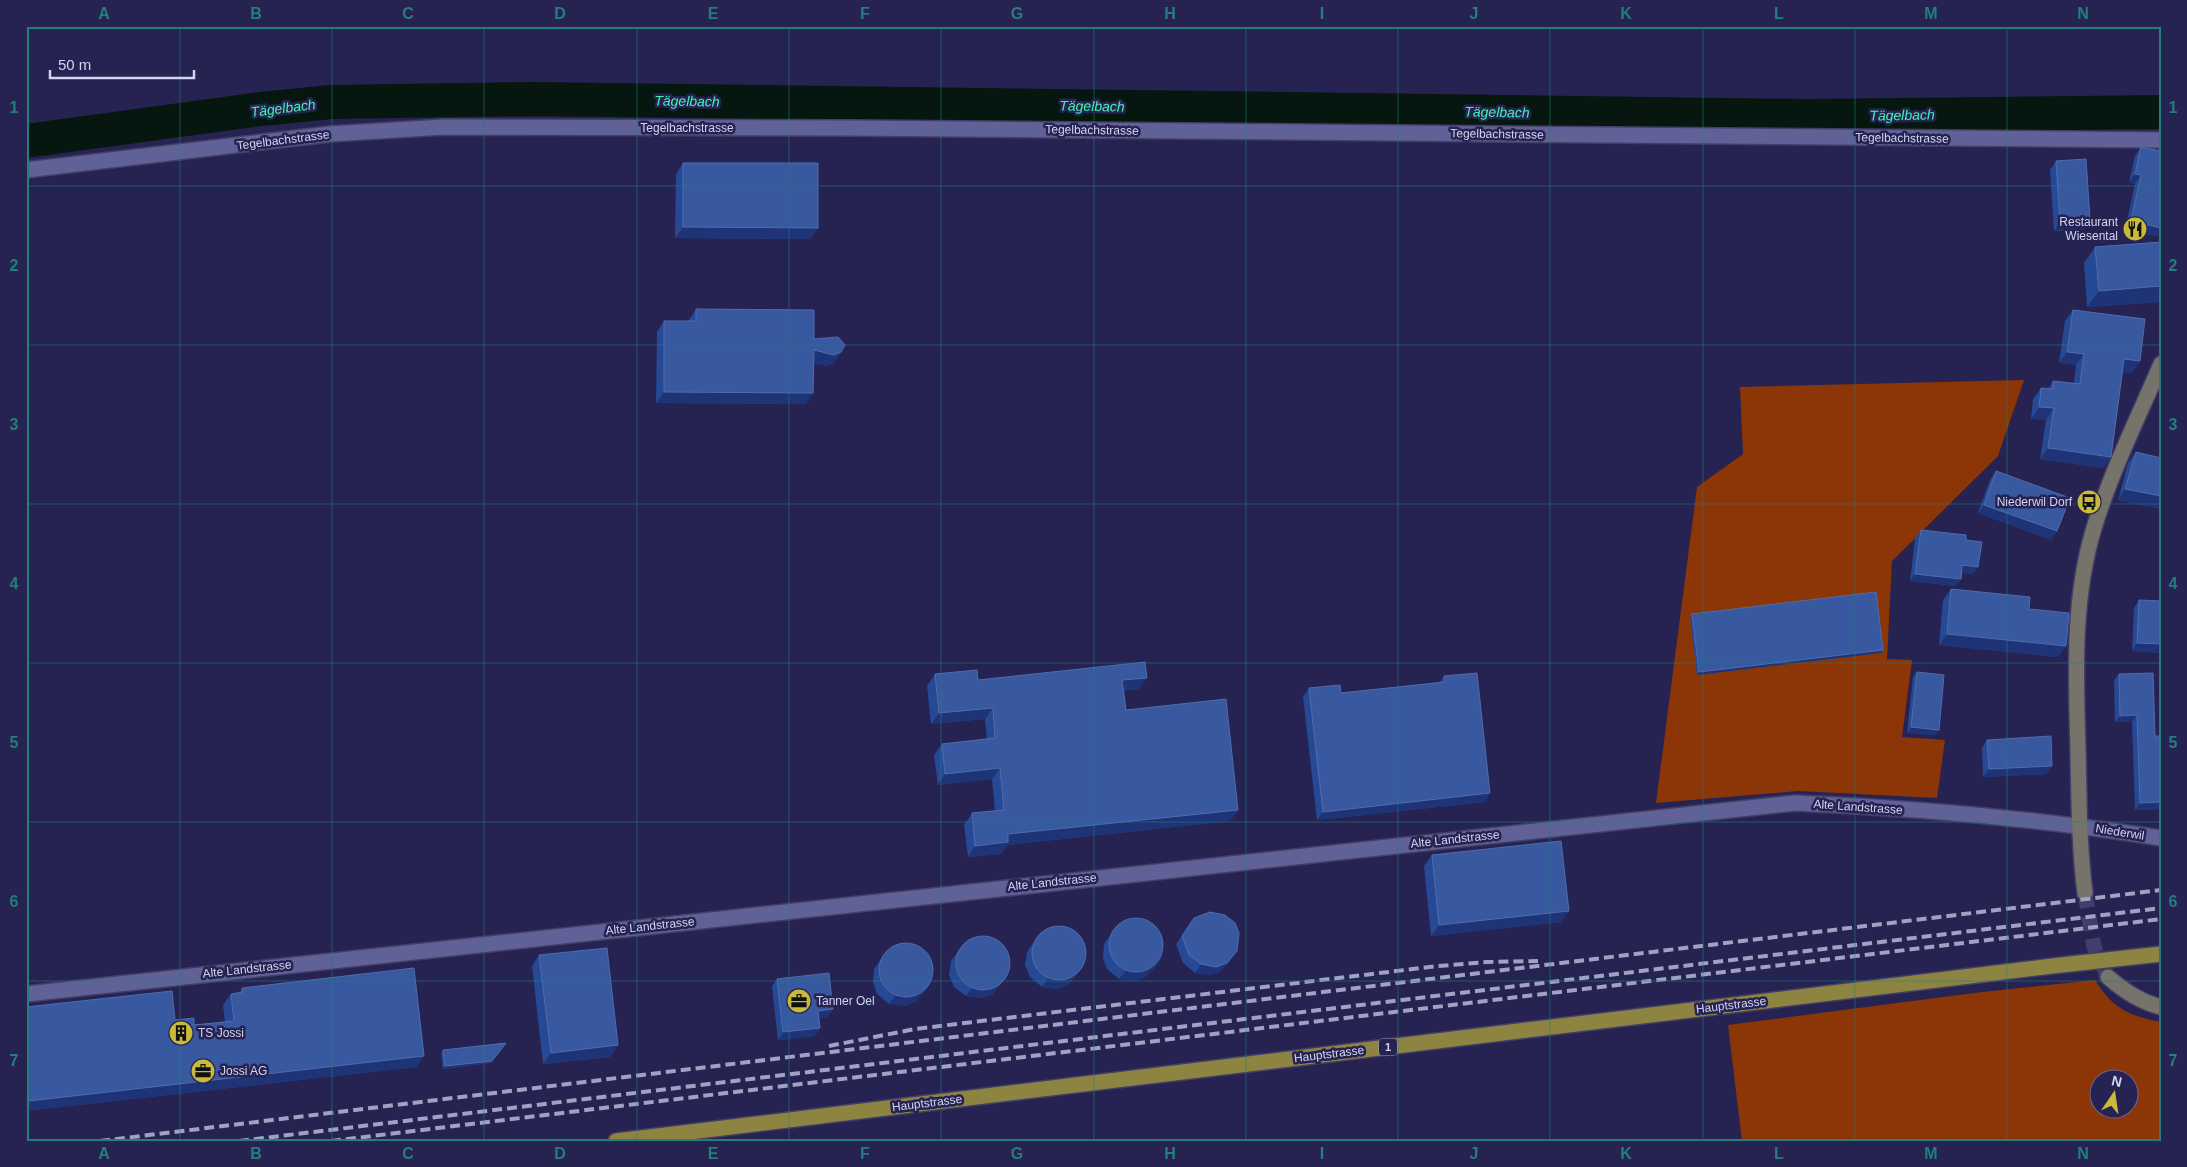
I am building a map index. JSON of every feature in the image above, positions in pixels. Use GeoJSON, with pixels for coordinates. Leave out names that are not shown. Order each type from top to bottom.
{"type":"FeatureCollection","features":[{"type":"Feature","properties":{"kind":"main road","name":"Hauptstrasse"},"geometry":{"type":"LineString","coordinates":[[616,1141],[2161,954]]}},
{"type":"Feature","properties":{"kind":"street","name":"Tegelbachstrasse"},"geometry":{"type":"LineString","coordinates":[[26,170],[330,134],[444,127],[850,128],[2161,140]]}},
{"type":"Feature","properties":{"kind":"street"},"geometry":{"type":"LineString","coordinates":[[2085,893],[2080,825],[2076,663],[2084,574],[2094,530],[2109,485],[2161,364]]}},
{"type":"Feature","properties":{"kind":"street","name":"Alte Landstrasse"},"geometry":{"type":"LineString","coordinates":[[26,994],[1795,802],[1858,805],[2080,825]]}},
{"type":"Feature","properties":{"kind":"street","name":"Niederwil"},"geometry":{"type":"LineString","coordinates":[[2080,825],[2161,838]]}},
{"type":"Feature","properties":{"kind":"street"},"geometry":{"type":"LineString","coordinates":[[2108,978],[2132,996],[2148,1004],[2161,1007]]}},
{"type":"Feature","properties":{"kind":"shaded area"},"geometry":{"type":"Polygon","coordinates":[[[2024,380],[1998,456],[1892,561],[1887,659],[1912,660],[1902,737],[1945,740],[1937,798],[1798,791],[1656,803],[1697,487],[1743,454],[1740,387],[2024,380]]]}},
{"type":"Feature","properties":{"kind":"shaded area"},"geometry":{"type":"Polygon","coordinates":[[[2095,980],[2108,998],[2122,1009],[2140,1017],[2161,1022],[2161,1141],[1742,1141],[1728,1025],[1974,993],[2095,980]]]}},
{"type":"Feature","properties":{"kind":"building"},"geometry":{"type":"Polygon","coordinates":[[[2141,147],[2161,151],[2161,228],[2131,221],[2141,175],[2135,174],[2141,147]]]}},
{"type":"Feature","properties":{"kind":"building"},"geometry":{"type":"Polygon","coordinates":[[[2086,159],[2090,220],[2060,222],[2056,161],[2086,159]]]}},
{"type":"Feature","properties":{"kind":"building"},"geometry":{"type":"Polygon","coordinates":[[[683,163],[818,163],[818,228],[683,227],[683,163]]]}},
{"type":"Feature","properties":{"kind":"building"},"geometry":{"type":"Polygon","coordinates":[[[2161,242],[2161,286],[2099,291],[2095,247],[2161,242]]]}},
{"type":"Feature","properties":{"kind":"building"},"geometry":{"type":"Polygon","coordinates":[[[696,309],[814,310],[814,339],[838,337],[845,345],[841,352],[834,355],[814,350],[813,393],[664,392],[664,321],[696,321],[696,309]]]}},
{"type":"Feature","properties":{"kind":"building"},"geometry":{"type":"Polygon","coordinates":[[[2073,310],[2145,319],[2140,361],[2124,359],[2111,457],[2048,448],[2054,408],[2039,407],[2041,388],[2053,389],[2053,381],[2080,384],[2084,354],[2067,352],[2073,310]]]}},
{"type":"Feature","properties":{"kind":"building"},"geometry":{"type":"Polygon","coordinates":[[[2136,452],[2161,458],[2161,496],[2125,489],[2136,452]]]}},
{"type":"Feature","properties":{"kind":"building"},"geometry":{"type":"Polygon","coordinates":[[[1996,471],[2070,498],[2057,531],[1984,505],[1996,471]]]}},
{"type":"Feature","properties":{"kind":"building"},"geometry":{"type":"Polygon","coordinates":[[[1921,530],[1966,535],[1966,540],[1982,542],[1978,567],[1962,565],[1961,579],[1915,574],[1921,530]]]}},
{"type":"Feature","properties":{"kind":"building"},"geometry":{"type":"Polygon","coordinates":[[[1951,589],[2030,597],[2029,609],[2069,613],[2066,646],[1947,634],[1951,589]]]}},
{"type":"Feature","properties":{"kind":"building"},"geometry":{"type":"Polygon","coordinates":[[[1876,592],[1883,650],[1699,672],[1692,614],[1876,592]]]}},
{"type":"Feature","properties":{"kind":"building"},"geometry":{"type":"Polygon","coordinates":[[[2139,600],[2161,601],[2161,644],[2137,643],[2139,600]]]}},
{"type":"Feature","properties":{"kind":"building"},"geometry":{"type":"Polygon","coordinates":[[[1145,662],[1147,678],[1122,680],[1126,710],[1226,699],[1238,810],[1008,834],[1008,842],[975,846],[972,813],[1004,810],[1000,768],[945,774],[942,744],[995,738],[993,708],[939,713],[935,674],[977,670],[978,680],[1145,662]]]}},
{"type":"Feature","properties":{"kind":"building"},"geometry":{"type":"Polygon","coordinates":[[[1917,672],[1944,675],[1939,730],[1911,727],[1917,672]]]}},
{"type":"Feature","properties":{"kind":"building"},"geometry":{"type":"Polygon","coordinates":[[[1477,673],[1490,793],[1323,812],[1309,688],[1340,685],[1341,693],[1445,682],[1444,676],[1477,673]]]}},
{"type":"Feature","properties":{"kind":"building"},"geometry":{"type":"Polygon","coordinates":[[[2153,673],[2155,736],[2161,736],[2161,802],[2140,803],[2137,715],[2120,716],[2119,674],[2153,673]]]}},
{"type":"Feature","properties":{"kind":"building"},"geometry":{"type":"Polygon","coordinates":[[[2051,736],[2052,766],[1989,769],[1987,740],[2051,736]]]}},
{"type":"Feature","properties":{"kind":"building"},"geometry":{"type":"Polygon","coordinates":[[[1561,841],[1569,911],[1439,925],[1432,855],[1561,841]]]}},
{"type":"Feature","properties":{"kind":"building"},"geometry":{"type":"Polygon","coordinates":[[[1210,912],[1225,915],[1235,923],[1239,933],[1237,951],[1227,963],[1216,967],[1201,964],[1189,955],[1182,936],[1194,918],[1210,912]]]}},
{"type":"Feature","properties":{"kind":"building"},"geometry":{"type":"Polygon","coordinates":[[[1131,918],[1141,918],[1151,922],[1159,930],[1163,945],[1159,960],[1151,968],[1141,972],[1131,972],[1121,968],[1113,960],[1109,950],[1109,940],[1113,930],[1121,922],[1131,918]]]}},
{"type":"Feature","properties":{"kind":"building"},"geometry":{"type":"Polygon","coordinates":[[[1054,926],[1064,926],[1074,930],[1082,938],[1086,953],[1082,968],[1074,976],[1064,980],[1054,980],[1044,976],[1036,968],[1032,958],[1032,948],[1036,938],[1044,930],[1054,926]]]}},
{"type":"Feature","properties":{"kind":"building"},"geometry":{"type":"Polygon","coordinates":[[[978,936],[988,936],[998,940],[1006,948],[1010,963],[1006,978],[998,986],[988,990],[978,990],[968,986],[960,978],[956,968],[956,958],[960,948],[968,940],[978,936]]]}},
{"type":"Feature","properties":{"kind":"building"},"geometry":{"type":"Polygon","coordinates":[[[901,943],[911,943],[925,951],[931,960],[933,970],[931,980],[925,989],[911,997],[901,997],[891,992],[884,985],[879,975],[879,965],[884,955],[891,948],[901,943]]]}},
{"type":"Feature","properties":{"kind":"building"},"geometry":{"type":"Polygon","coordinates":[[[607,948],[618,1045],[551,1053],[539,955],[607,948]]]}},
{"type":"Feature","properties":{"kind":"building"},"geometry":{"type":"Polygon","coordinates":[[[414,968],[424,1056],[29,1101],[26,1072],[26,1007],[172,991],[175,1020],[194,1018],[194,1025],[234,1021],[231,994],[243,992],[242,988],[414,968]]]}},
{"type":"Feature","properties":{"kind":"building"},"geometry":{"type":"Polygon","coordinates":[[[829,973],[833,1009],[818,1011],[820,1028],[783,1032],[777,979],[829,973]]]}},
{"type":"Feature","properties":{"kind":"building"},"geometry":{"type":"Polygon","coordinates":[[[506,1043],[492,1061],[445,1066],[443,1050],[506,1043]]]}},
{"type":"Feature","properties":{"kind":"waterway","name":"Tägelbach"},"geometry":{"type":"LineString","coordinates":[[26,141],[261,109],[331,102],[533,99],[1807,116],[2161,112]]}},
{"type":"Feature","properties":{"kind":"tunnel"},"geometry":{"type":"LineString","coordinates":[[2085,893],[2094,947],[2108,977]]}},
{"type":"Feature","properties":{"kind":"railway"},"geometry":{"type":"LineString","coordinates":[[100,1141],[2161,890]]}},
{"type":"Feature","properties":{"kind":"railway"},"geometry":{"type":"LineString","coordinates":[[239,1141],[2161,908]]}},
{"type":"Feature","properties":{"kind":"railway"},"geometry":{"type":"LineString","coordinates":[[331,1141],[2161,919]]}},
{"type":"Feature","properties":{"kind":"railway"},"geometry":{"type":"LineString","coordinates":[[829,1046],[915,1029],[1438,966],[1487,962],[1538,961]]}},
{"type":"Feature","properties":{"kind":"place","name":"Restaurant Wiesental"},"geometry":{"type":"Point","coordinates":[2135,229]}},
{"type":"Feature","properties":{"kind":"place","name":"Niederwil Dorf"},"geometry":{"type":"Point","coordinates":[2089,502]}},
{"type":"Feature","properties":{"kind":"place","name":"Tanner Oel"},"geometry":{"type":"Point","coordinates":[799,1001]}},
{"type":"Feature","properties":{"kind":"place","name":"TS Jossi"},"geometry":{"type":"Point","coordinates":[181,1033]}},
{"type":"Feature","properties":{"kind":"place","name":"Jossi AG"},"geometry":{"type":"Point","coordinates":[203,1071]}}]}
